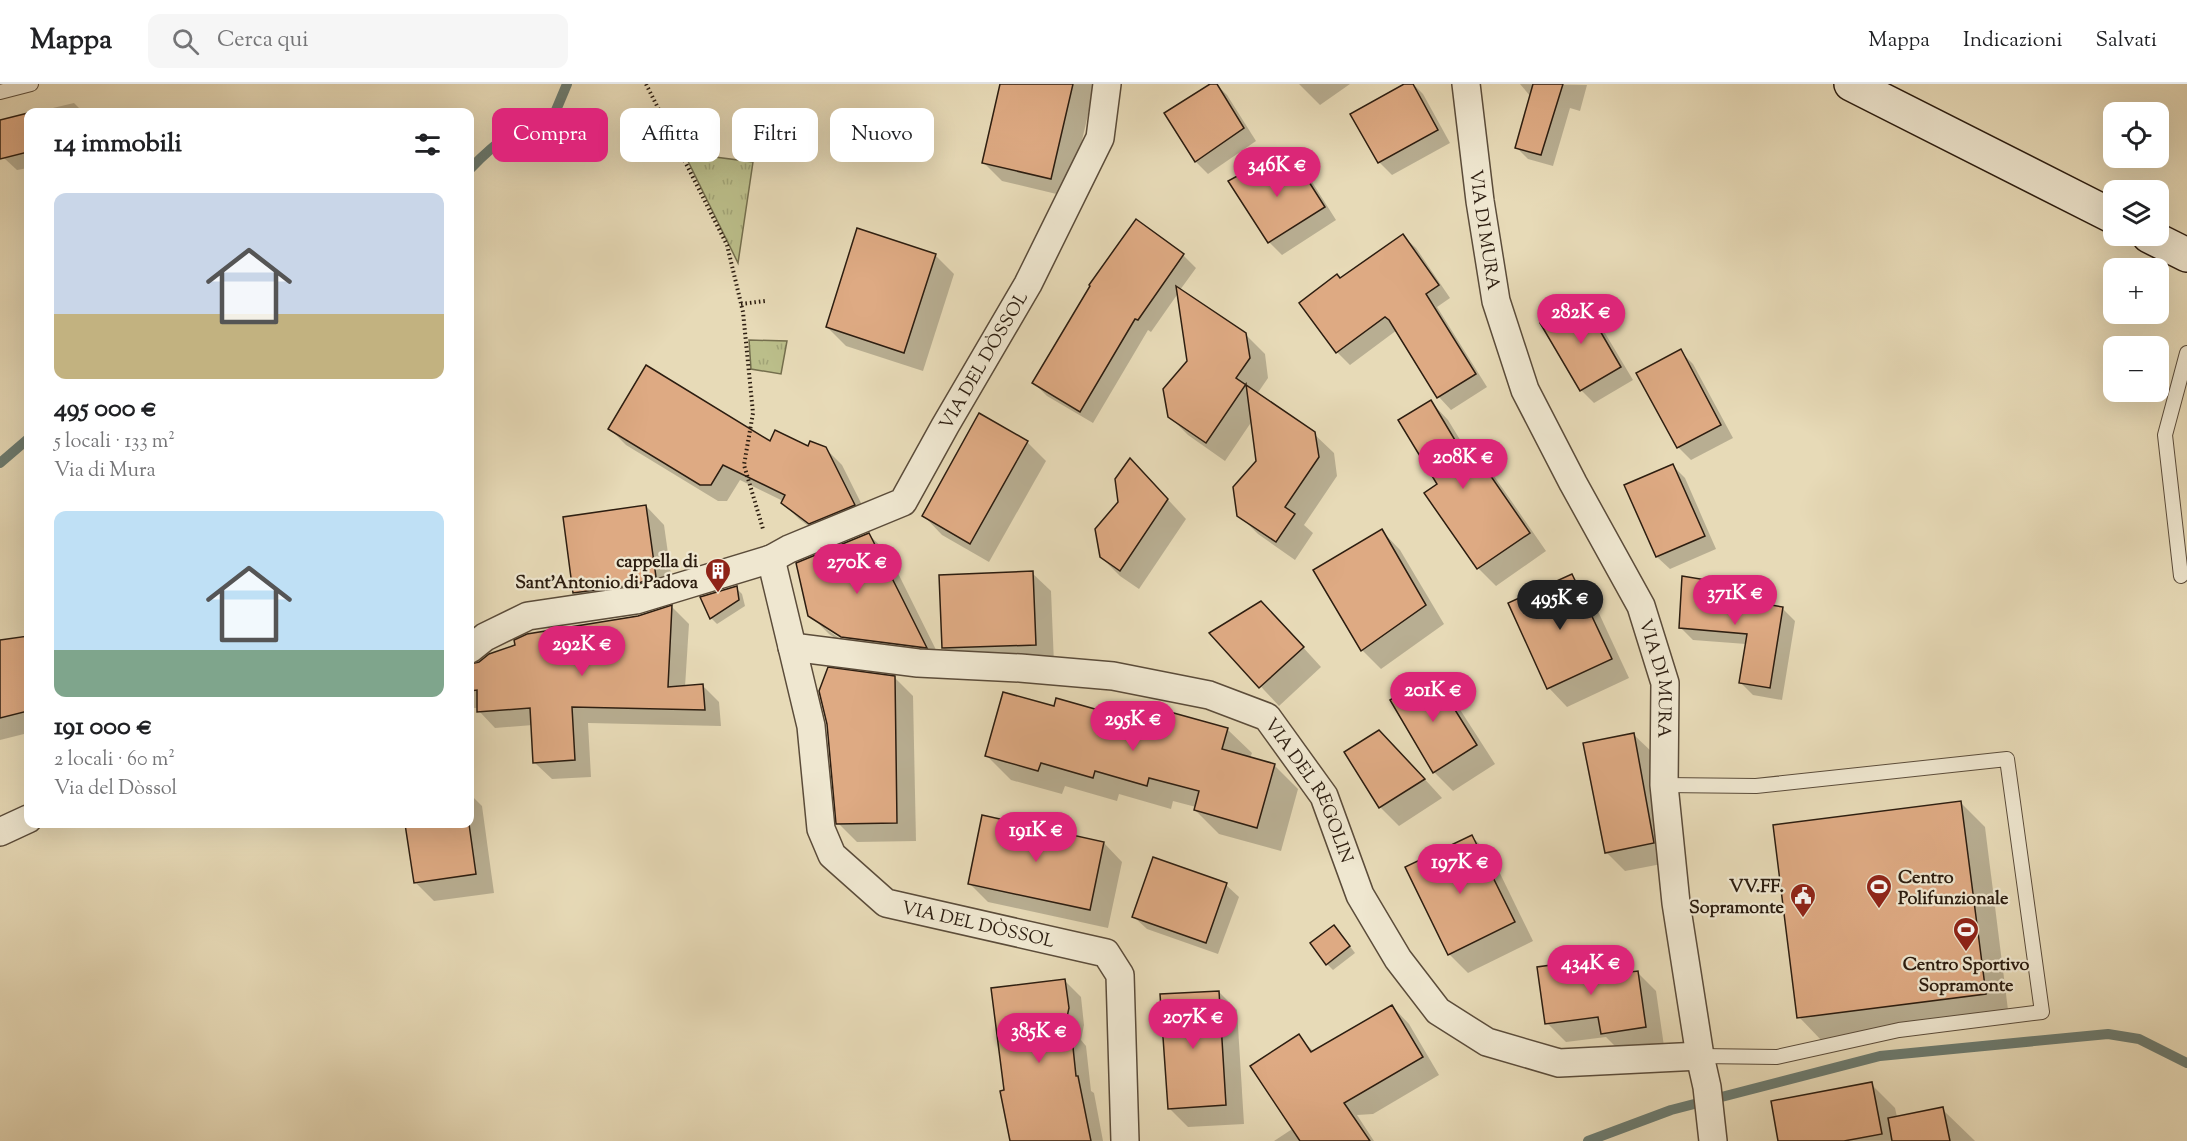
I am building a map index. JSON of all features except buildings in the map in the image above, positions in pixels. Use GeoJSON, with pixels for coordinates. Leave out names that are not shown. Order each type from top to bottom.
{"type":"FeatureCollection","features":[{"type":"Feature","properties":{"kind":"main road"},"geometry":{"type":"LineString","coordinates":[[1851,84],[2103,211]]}},
{"type":"Feature","properties":{"kind":"main road"},"geometry":{"type":"LineString","coordinates":[[2169,246],[2187,255]]}},
{"type":"Feature","properties":{"kind":"street","name":"VIA DEL DÒSSOL"},"geometry":{"type":"LineString","coordinates":[[474,646],[485,637],[528,616],[636,600],[771,559],[789,549],[903,502],[1028,284],[1100,138],[1107,84]]}},
{"type":"Feature","properties":{"kind":"street","name":"VIA DI MURA"},"geometry":{"type":"LineString","coordinates":[[1466,84],[1480,201],[1496,301],[1525,390],[1641,606],[1665,683],[1664,785],[1677,903],[1700,1056],[1717,1136]]}},
{"type":"Feature","properties":{"kind":"street","name":"VIA DEL DÒSSOL"},"geometry":{"type":"LineString","coordinates":[[771,559],[811,726],[822,829],[832,855],[886,903],[1106,952],[1120,975],[1125,1141]]}},
{"type":"Feature","properties":{"kind":"street","name":"VIA DEL REGOLIN"},"geometry":{"type":"LineString","coordinates":[[792,647],[918,663],[1113,676],[1209,696],[1267,717],[1324,796],[1360,895],[1398,959],[1438,1011],[1487,1042],[1559,1063],[1700,1056]]}},
{"type":"Feature","properties":{"kind":"street"},"geometry":{"type":"LineString","coordinates":[[0,832],[24,821]]}},
{"type":"Feature","properties":{"kind":"lane"},"geometry":{"type":"LineString","coordinates":[[0,92],[31,84]]}},
{"type":"Feature","properties":{"kind":"lane"},"geometry":{"type":"LineString","coordinates":[[2181,576],[2165,435],[2187,353]]}},
{"type":"Feature","properties":{"kind":"lane"},"geometry":{"type":"LineString","coordinates":[[1664,785],[1756,786],[2007,759],[2042,1012],[1899,1030],[1777,1057],[1700,1056]]}},
{"type":"Feature","properties":{"kind":"path"},"geometry":{"type":"LineString","coordinates":[[646,84],[727,246],[741,304],[753,413],[744,465],[771,559]]}},
{"type":"Feature","properties":{"kind":"path"},"geometry":{"type":"LineString","coordinates":[[741,304],[765,301]]}},
{"type":"Feature","properties":{"kind":"green space"},"geometry":{"type":"Polygon","coordinates":[[[720,158],[732,159],[732,162],[753,162],[738,263],[688,162],[720,162],[720,158]]]}},
{"type":"Feature","properties":{"kind":"green space"},"geometry":{"type":"Polygon","coordinates":[[[749,340],[787,341],[781,374],[751,369],[749,340]]]}},
{"type":"Feature","properties":{"kind":"waterway"},"geometry":{"type":"LineString","coordinates":[[474,165],[508,136],[554,115],[567,84]]}},
{"type":"Feature","properties":{"kind":"waterway"},"geometry":{"type":"LineString","coordinates":[[0,463],[24,442]]}},
{"type":"Feature","properties":{"kind":"waterway"},"geometry":{"type":"LineString","coordinates":[[1588,1141],[1671,1110],[1880,1056],[2108,1034],[2139,1039],[2187,1063]]}},
{"type":"Feature","properties":{"kind":"place","name":"cappella di Sant'Antonio di Padova"},"geometry":{"type":"Point","coordinates":[718,594]}},
{"type":"Feature","properties":{"kind":"place","name":"Centro Polifunzionale"},"geometry":{"type":"Point","coordinates":[1879,910]}},
{"type":"Feature","properties":{"kind":"place","name":"VV.FF. Sopramonte"},"geometry":{"type":"Point","coordinates":[1803,919]}},
{"type":"Feature","properties":{"kind":"place","name":"Centro Sportivo Sopramonte"},"geometry":{"type":"Point","coordinates":[1966,953]}}]}
